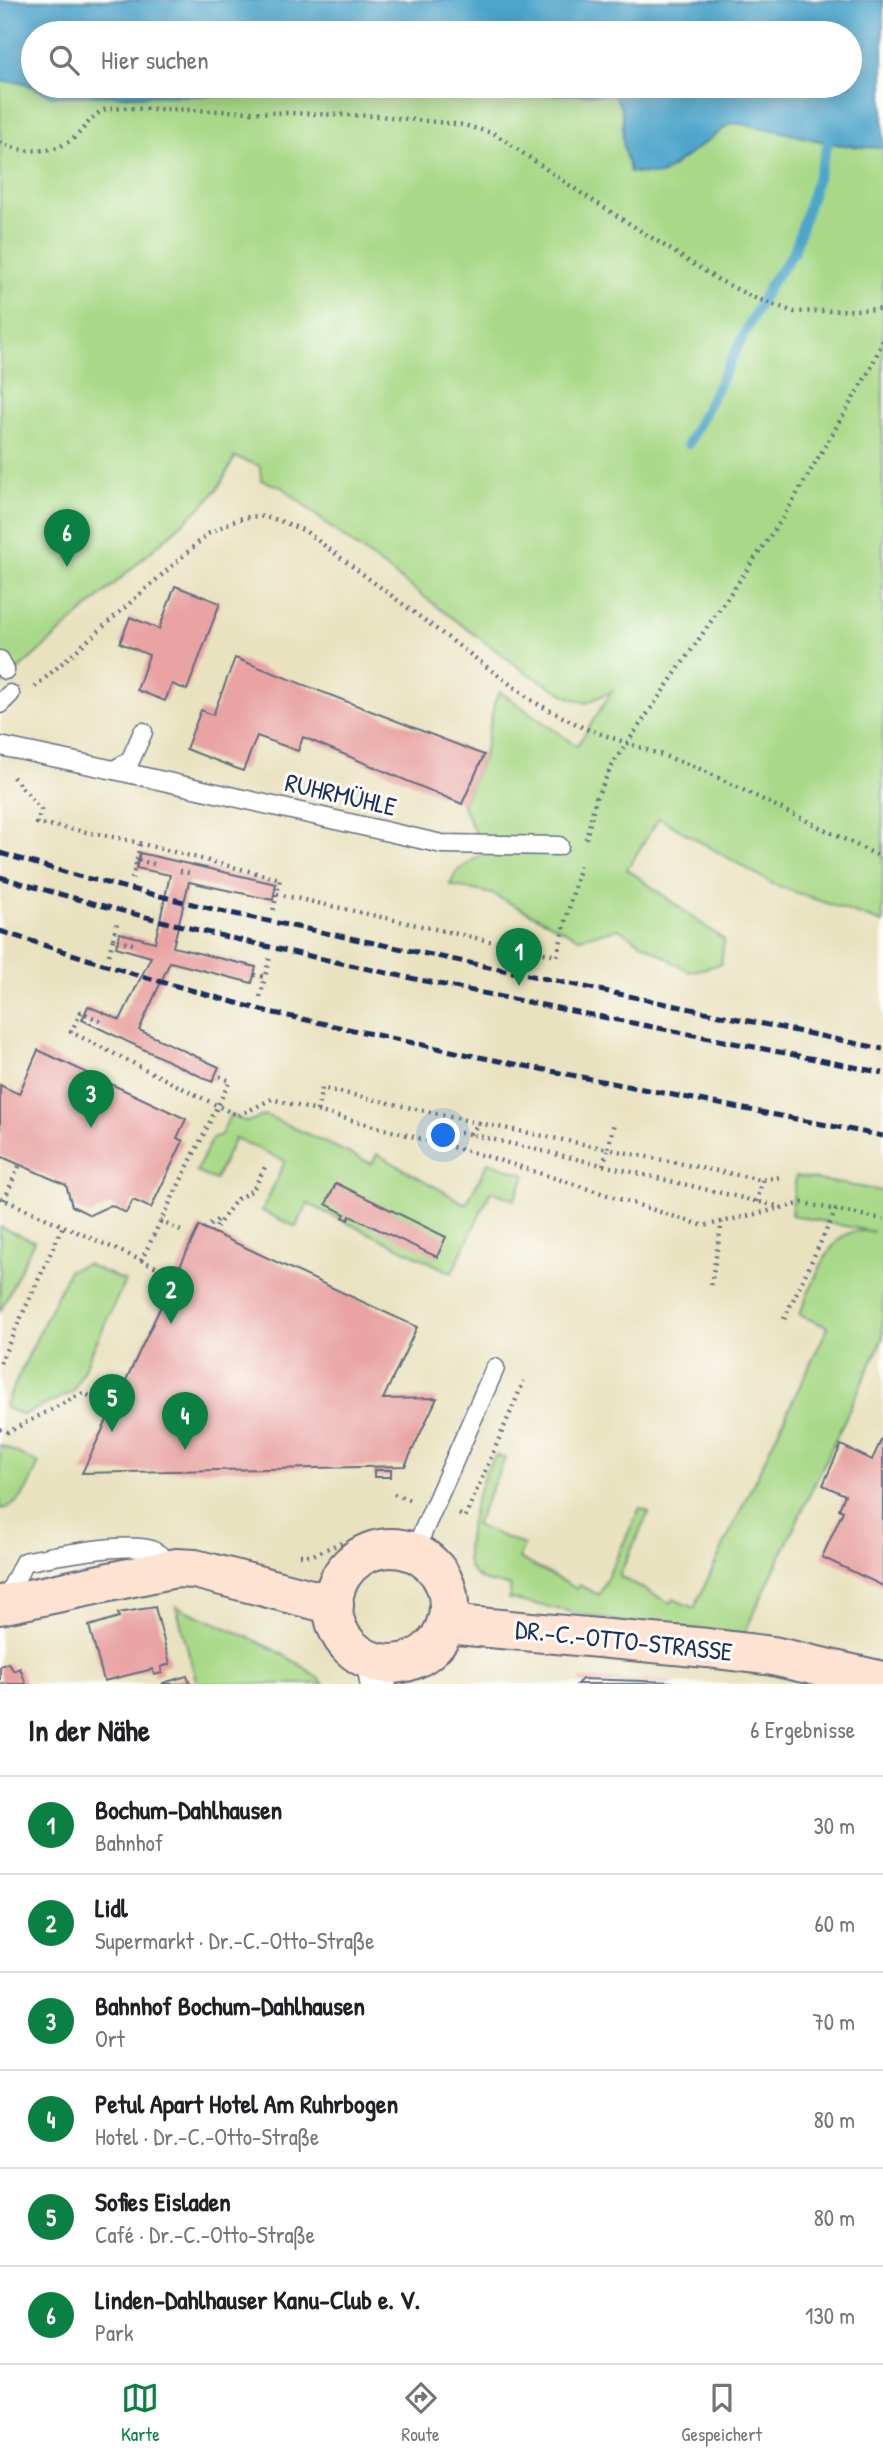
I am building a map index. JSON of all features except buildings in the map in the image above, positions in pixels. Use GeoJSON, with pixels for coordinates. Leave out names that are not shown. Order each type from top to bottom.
{"type":"FeatureCollection","features":[{"type":"Feature","properties":{"kind":"street"},"geometry":{"type":"LineString","coordinates":[[389,1548],[414,1552],[433,1565],[445,1584],[449,1607],[446,1624],[430,1649],[415,1658],[376,1672],[345,1640],[336,1623],[334,1605],[342,1576],[364,1555],[389,1548]]}},
{"type":"Feature","properties":{"kind":"street"},"geometry":{"type":"LineString","coordinates":[[1,1602],[176,1568],[195,1569],[334,1605]]}},
{"type":"Feature","properties":{"kind":"street","name":"DR.-C.-OTTO-STRASSE"},"geometry":{"type":"LineString","coordinates":[[446,1624],[721,1649],[774,1656],[883,1681]]}},
{"type":"Feature","properties":{"kind":"lane"},"geometry":{"type":"LineString","coordinates":[[114,770],[130,761],[143,732]]}},
{"type":"Feature","properties":{"kind":"lane","name":"RUHRMÜHLE"},"geometry":{"type":"LineString","coordinates":[[0,746],[442,844],[559,846]]}},
{"type":"Feature","properties":{"kind":"lane"},"geometry":{"type":"LineString","coordinates":[[414,1552],[495,1368]]}},
{"type":"Feature","properties":{"kind":"path"},"geometry":{"type":"LineString","coordinates":[[0,142],[9,147],[30,150],[54,148],[74,139],[102,111],[124,108],[379,116],[464,125],[495,134],[581,193],[750,296],[794,312],[883,309]]}},
{"type":"Feature","properties":{"kind":"path"},"geometry":{"type":"LineString","coordinates":[[584,846],[596,798],[628,742],[784,516],[871,368],[883,340]]}},
{"type":"Feature","properties":{"kind":"path"},"geometry":{"type":"LineString","coordinates":[[5,699],[33,689],[208,534],[239,517],[269,516],[305,531],[534,702],[584,728],[696,767],[883,858]]}},
{"type":"Feature","properties":{"kind":"path"},"geometry":{"type":"LineString","coordinates":[[8,771],[41,810],[37,823],[281,877],[273,912]]}},
{"type":"Feature","properties":{"kind":"path"},"geometry":{"type":"LineString","coordinates":[[132,879],[140,844]]}},
{"type":"Feature","properties":{"kind":"path"},"geometry":{"type":"LineString","coordinates":[[277,894],[557,956],[581,859]]}},
{"type":"Feature","properties":{"kind":"path"},"geometry":{"type":"LineString","coordinates":[[137,860],[154,864]]}},
{"type":"Feature","properties":{"kind":"path"},"geometry":{"type":"LineString","coordinates":[[180,871],[189,873]]}},
{"type":"Feature","properties":{"kind":"path"},"geometry":{"type":"LineString","coordinates":[[109,955],[118,919]]}},
{"type":"Feature","properties":{"kind":"path"},"geometry":{"type":"LineString","coordinates":[[113,939],[133,944]]}},
{"type":"Feature","properties":{"kind":"path"},"geometry":{"type":"LineString","coordinates":[[260,997],[270,956]]}},
{"type":"Feature","properties":{"kind":"path"},"geometry":{"type":"LineString","coordinates":[[254,975],[265,977]]}},
{"type":"Feature","properties":{"kind":"path"},"geometry":{"type":"LineString","coordinates":[[100,1021],[80,1012],[71,1032],[238,1116],[272,1099],[431,1142],[704,1226],[803,1203],[883,1219]]}},
{"type":"Feature","properties":{"kind":"path"},"geometry":{"type":"LineString","coordinates":[[141,1261],[230,1082],[216,1075]]}},
{"type":"Feature","properties":{"kind":"path"},"geometry":{"type":"LineString","coordinates":[[317,1111],[322,1088],[762,1181],[781,1177]]}},
{"type":"Feature","properties":{"kind":"path"},"geometry":{"type":"LineString","coordinates":[[470,1135],[479,1123]]}},
{"type":"Feature","properties":{"kind":"path"},"geometry":{"type":"LineString","coordinates":[[603,1165],[614,1123]]}},
{"type":"Feature","properties":{"kind":"path"},"geometry":{"type":"LineString","coordinates":[[431,1142],[438,1131],[470,1135],[786,1208]]}},
{"type":"Feature","properties":{"kind":"path"},"geometry":{"type":"LineString","coordinates":[[19,1164],[2,1199],[161,1269]]}},
{"type":"Feature","properties":{"kind":"path"},"geometry":{"type":"LineString","coordinates":[[212,1233],[237,1199],[253,1190],[266,1165]]}},
{"type":"Feature","properties":{"kind":"path"},"geometry":{"type":"LineString","coordinates":[[757,1202],[762,1181]]}},
{"type":"Feature","properties":{"kind":"path"},"geometry":{"type":"LineString","coordinates":[[785,1319],[836,1210]]}},
{"type":"Feature","properties":{"kind":"path"},"geometry":{"type":"LineString","coordinates":[[204,1229],[225,1214]]}},
{"type":"Feature","properties":{"kind":"path"},"geometry":{"type":"LineString","coordinates":[[160,1221],[181,1231]]}},
{"type":"Feature","properties":{"kind":"path"},"geometry":{"type":"LineString","coordinates":[[711,1285],[722,1222]]}},
{"type":"Feature","properties":{"kind":"path"},"geometry":{"type":"LineString","coordinates":[[0,1363],[64,1226]]}},
{"type":"Feature","properties":{"kind":"path"},"geometry":{"type":"LineString","coordinates":[[465,1517],[524,1381]]}},
{"type":"Feature","properties":{"kind":"path"},"geometry":{"type":"LineString","coordinates":[[0,1429],[8,1432],[83,1394],[113,1407]]}},
{"type":"Feature","properties":{"kind":"path"},"geometry":{"type":"LineString","coordinates":[[394,1494],[403,1497]]}},
{"type":"Feature","properties":{"kind":"green space"},"geometry":{"type":"Polygon","coordinates":[[[0,82],[21,82],[21,98],[615,98],[622,111],[623,145],[661,175],[731,123],[843,145],[883,147],[883,923],[775,885],[659,818],[627,869],[724,940],[721,964],[690,972],[618,929],[579,938],[492,894],[450,885],[456,872],[484,853],[462,804],[484,755],[495,700],[500,692],[577,746],[612,691],[586,703],[569,697],[524,671],[330,527],[282,487],[261,480],[260,466],[235,457],[219,487],[204,504],[0,686],[0,82]]]}},
{"type":"Feature","properties":{"kind":"green space"},"geometry":{"type":"Polygon","coordinates":[[[230,1115],[247,1122],[266,1115],[372,1164],[377,1154],[466,1204],[488,1162],[526,1175],[514,1200],[491,1191],[452,1273],[308,1204],[296,1227],[262,1211],[285,1161],[235,1138],[215,1180],[196,1172],[212,1138],[221,1135],[230,1115]]]}},
{"type":"Feature","properties":{"kind":"green space"},"geometry":{"type":"Polygon","coordinates":[[[796,1176],[883,1191],[883,1338],[744,1634],[621,1622],[509,1599],[511,1586],[477,1576],[469,1567],[467,1544],[479,1490],[491,1461],[497,1455],[505,1459],[475,1525],[524,1545],[519,1558],[577,1589],[579,1585],[599,1595],[640,1508],[649,1512],[619,1576],[670,1603],[673,1599],[694,1608],[828,1327],[799,1315],[819,1270],[839,1239],[854,1232],[874,1232],[791,1215],[796,1176]]]}},
{"type":"Feature","properties":{"kind":"green space"},"geometry":{"type":"Polygon","coordinates":[[[0,1227],[34,1241],[0,1312],[0,1227]]]}},
{"type":"Feature","properties":{"kind":"green space"},"geometry":{"type":"Polygon","coordinates":[[[86,1264],[125,1281],[73,1392],[23,1415],[4,1407],[69,1270],[86,1264]]]}},
{"type":"Feature","properties":{"kind":"green space"},"geometry":{"type":"Polygon","coordinates":[[[0,1445],[39,1463],[21,1498],[0,1509],[0,1445]]]}},
{"type":"Feature","properties":{"kind":"green space"},"geometry":{"type":"Polygon","coordinates":[[[176,1606],[275,1650],[311,1672],[324,1684],[197,1684],[176,1606]]]}},
{"type":"Feature","properties":{"kind":"water"},"geometry":{"type":"Polygon","coordinates":[[[0,0],[883,0],[883,147],[824,142],[731,123],[661,175],[630,172],[623,143],[622,111],[615,98],[862,98],[862,21],[21,21],[21,82],[0,82],[0,0]]]}},
{"type":"Feature","properties":{"kind":"waterway"},"geometry":{"type":"LineString","coordinates":[[688,444],[769,286],[794,252],[831,134]]}},
{"type":"Feature","properties":{"kind":"railway"},"geometry":{"type":"LineString","coordinates":[[0,853],[78,876],[225,912],[883,1049]]}},
{"type":"Feature","properties":{"kind":"railway"},"geometry":{"type":"LineString","coordinates":[[0,877],[218,935],[329,960],[883,1073]]}},
{"type":"Feature","properties":{"kind":"railway"},"geometry":{"type":"LineString","coordinates":[[0,931],[134,974],[265,1011],[479,1057],[883,1136]]}},
{"type":"Feature","properties":{"kind":"place","name":"Linden-Dahlhauser Kanu-Club e. V."},"geometry":{"type":"Point","coordinates":[67,567]}},
{"type":"Feature","properties":{"kind":"place","name":"Bochum-Dahlhausen"},"geometry":{"type":"Point","coordinates":[519,986]}},
{"type":"Feature","properties":{"kind":"place","name":"Bahnhof Bochum-Dahlhausen"},"geometry":{"type":"Point","coordinates":[91,1128]}},
{"type":"Feature","properties":{"kind":"place","name":"Lidl"},"geometry":{"type":"Point","coordinates":[171,1324]}},
{"type":"Feature","properties":{"kind":"place","name":"Sofies Eisladen"},"geometry":{"type":"Point","coordinates":[112,1432]}},
{"type":"Feature","properties":{"kind":"place","name":"Petul Apart Hotel Am Ruhrbogen"},"geometry":{"type":"Point","coordinates":[185,1450]}}]}
